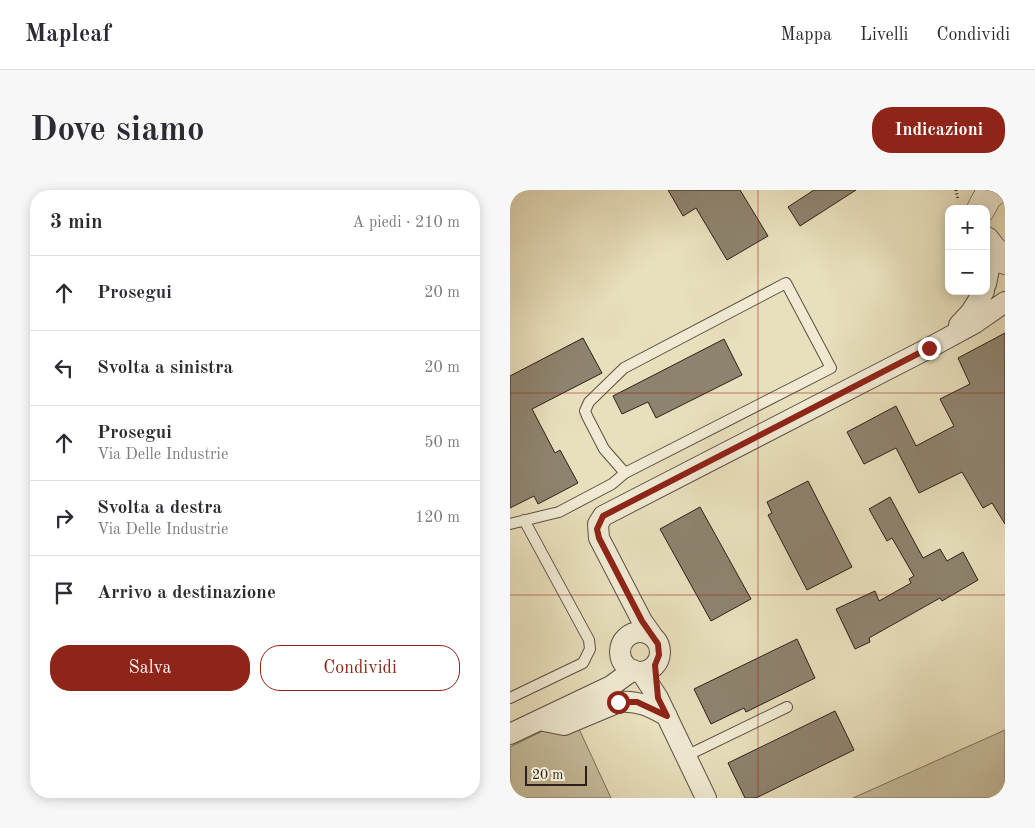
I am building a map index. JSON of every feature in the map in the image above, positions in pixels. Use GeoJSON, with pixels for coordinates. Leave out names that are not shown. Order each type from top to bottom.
{"type":"FeatureCollection","features":[{"type":"Feature","properties":{"kind":"street"},"geometry":{"type":"LineString","coordinates":[[973,190],[978,205]]}},
{"type":"Feature","properties":{"kind":"street"},"geometry":{"type":"LineString","coordinates":[[982,205],[988,196],[996,190]]}},
{"type":"Feature","properties":{"kind":"street"},"geometry":{"type":"LineString","coordinates":[[990,268],[1005,291]]}},
{"type":"Feature","properties":{"kind":"street"},"geometry":{"type":"LineString","coordinates":[[950,336],[972,312],[979,295]]}},
{"type":"Feature","properties":{"kind":"street"},"geometry":{"type":"LineString","coordinates":[[510,734],[598,692],[611,679],[637,666],[660,650],[631,600],[598,534],[598,524],[603,516],[950,336],[1005,302]]}},
{"type":"Feature","properties":{"kind":"street"},"geometry":{"type":"LineString","coordinates":[[631,600],[630,624],[627,637],[620,648],[637,666],[658,698],[706,798]]}},
{"type":"Feature","properties":{"kind":"street"},"geometry":{"type":"LineString","coordinates":[[627,637],[642,632],[654,638]]}},
{"type":"Feature","properties":{"kind":"street"},"geometry":{"type":"LineString","coordinates":[[539,720],[564,724],[618,702],[628,701],[645,705],[667,716]]}},
{"type":"Feature","properties":{"kind":"lane"},"geometry":{"type":"LineString","coordinates":[[510,524],[559,512],[612,484],[625,473],[831,368],[786,283],[624,368],[589,402],[585,411],[604,450],[625,473]]}},
{"type":"Feature","properties":{"kind":"lane"},"geometry":{"type":"LineString","coordinates":[[510,698],[583,663],[590,649],[588,640],[524,520]]}},
{"type":"Feature","properties":{"kind":"lane"},"geometry":{"type":"LineString","coordinates":[[686,756],[786,707]]}},
{"type":"Feature","properties":{"kind":"shaded area"},"geometry":{"type":"Polygon","coordinates":[[[573,716],[611,798],[510,798],[510,747],[573,716]]]}},
{"type":"Feature","properties":{"kind":"shaded area"},"geometry":{"type":"Polygon","coordinates":[[[1005,730],[1005,798],[853,798],[1005,730]]]}},
{"type":"Feature","properties":{"kind":"building"},"geometry":{"type":"Polygon","coordinates":[[[668,190],[740,190],[768,236],[727,260],[696,208],[683,216],[668,190]]]}},
{"type":"Feature","properties":{"kind":"building"},"geometry":{"type":"Polygon","coordinates":[[[814,190],[856,190],[800,226],[788,207],[814,190]]]}},
{"type":"Feature","properties":{"kind":"building"},"geometry":{"type":"Polygon","coordinates":[[[1005,333],[1005,524],[992,503],[983,508],[962,472],[919,493],[896,448],[864,464],[847,432],[896,406],[916,446],[954,426],[940,399],[970,384],[958,358],[1005,333]]]}},
{"type":"Feature","properties":{"kind":"building"},"geometry":{"type":"Polygon","coordinates":[[[583,338],[602,373],[532,409],[555,453],[560,450],[578,483],[538,504],[534,496],[510,508],[510,376],[583,338]]]}},
{"type":"Feature","properties":{"kind":"building"},"geometry":{"type":"Polygon","coordinates":[[[724,339],[742,375],[656,418],[648,402],[622,414],[613,396],[724,339]]]}},
{"type":"Feature","properties":{"kind":"building"},"geometry":{"type":"Polygon","coordinates":[[[808,481],[852,567],[807,590],[768,515],[772,513],[767,502],[808,481]]]}},
{"type":"Feature","properties":{"kind":"building"},"geometry":{"type":"Polygon","coordinates":[[[890,497],[923,558],[940,549],[947,561],[963,552],[978,580],[942,601],[940,598],[869,638],[870,642],[855,649],[836,609],[875,591],[879,601],[911,583],[909,579],[914,576],[892,538],[887,541],[869,509],[890,497]]]}},
{"type":"Feature","properties":{"kind":"building"},"geometry":{"type":"Polygon","coordinates":[[[700,507],[751,599],[711,621],[660,529],[700,507]]]}},
{"type":"Feature","properties":{"kind":"building"},"geometry":{"type":"Polygon","coordinates":[[[797,639],[815,678],[746,712],[744,708],[711,724],[694,689],[797,639]]]}},
{"type":"Feature","properties":{"kind":"building"},"geometry":{"type":"Polygon","coordinates":[[[835,711],[854,750],[756,798],[745,798],[728,763],[835,711]]]}},
{"type":"Feature","properties":{"kind":"route"},"geometry":{"type":"LineString","coordinates":[[618,702],[637,702],[667,716],[658,698],[655,665],[659,658],[659,647],[642,621],[599,538],[597,529],[600,519],[607,513],[929,348]]}}]}
